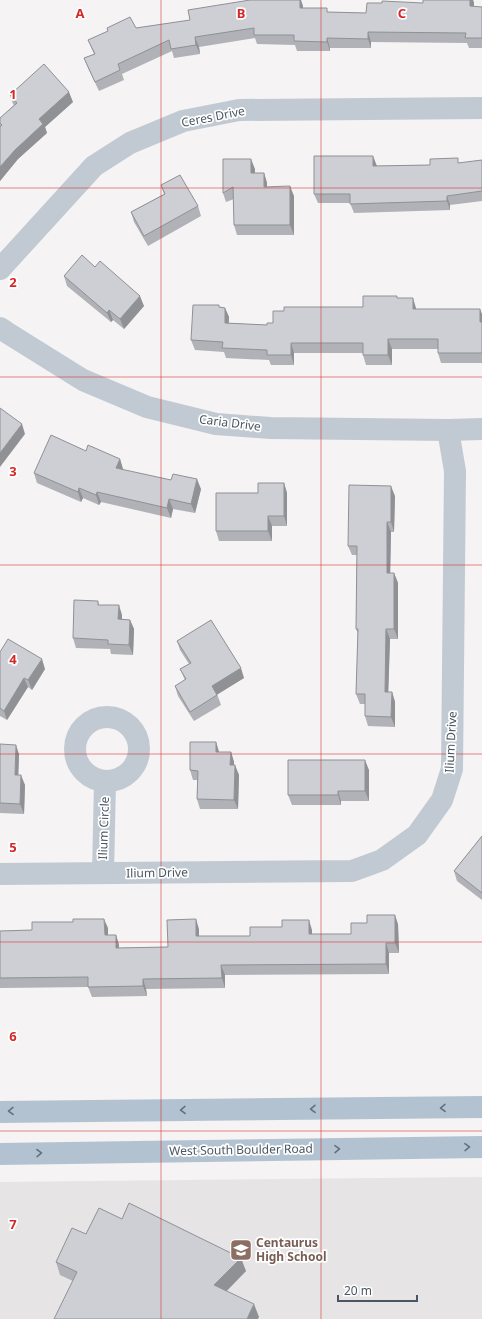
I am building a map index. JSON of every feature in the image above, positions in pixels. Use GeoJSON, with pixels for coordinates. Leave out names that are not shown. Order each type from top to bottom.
{"type":"FeatureCollection","features":[{"type":"Feature","properties":{"kind":"main road"},"geometry":{"type":"LineString","coordinates":[[0,1112],[482,1107]]}},
{"type":"Feature","properties":{"kind":"main road","name":"West South Boulder Road"},"geometry":{"type":"LineString","coordinates":[[0,1154],[482,1147]]}},
{"type":"Feature","properties":{"kind":"street","name":"Ceres Drive"},"geometry":{"type":"LineString","coordinates":[[0,269],[94,166],[130,143],[183,121],[239,110],[482,108]]}},
{"type":"Feature","properties":{"kind":"street","name":"Caria Drive"},"geometry":{"type":"LineString","coordinates":[[0,328],[83,380],[146,407],[216,424],[270,428],[482,429]]}},
{"type":"Feature","properties":{"kind":"street","name":"Ilium Drive"},"geometry":{"type":"LineString","coordinates":[[0,874],[352,871],[382,860],[417,835],[442,800],[452,769],[455,471],[448,430]]}},
{"type":"Feature","properties":{"kind":"street","name":"Ilium Circle"},"geometry":{"type":"LineString","coordinates":[[102,873],[105,782]]}},
{"type":"Feature","properties":{"kind":"shaded area","name":"Centaurus High School"},"geometry":{"type":"Polygon","coordinates":[[[482,1177],[482,1319],[0,1319],[0,1182],[482,1177]]]}},
{"type":"Feature","properties":{"kind":"building"},"geometry":{"type":"Polygon","coordinates":[[[250,0],[300,0],[300,8],[327,8],[327,12],[366,13],[367,3],[382,3],[382,1],[423,3],[423,0],[470,0],[470,6],[482,7],[482,38],[465,38],[466,33],[368,32],[368,39],[327,38],[327,42],[294,41],[294,35],[254,35],[254,28],[195,37],[196,45],[171,49],[169,40],[118,64],[120,70],[95,82],[84,58],[95,54],[88,40],[108,31],[107,28],[130,17],[136,28],[190,20],[188,10],[250,0]]]}},
{"type":"Feature","properties":{"kind":"building"},"geometry":{"type":"Polygon","coordinates":[[[44,64],[69,92],[39,119],[43,124],[15,150],[0,167],[0,127],[2,125],[0,123],[0,118],[17,103],[10,95],[44,64]]]}},
{"type":"Feature","properties":{"kind":"building"},"geometry":{"type":"Polygon","coordinates":[[[314,156],[373,156],[373,166],[430,165],[430,159],[458,158],[458,163],[482,160],[482,191],[447,196],[447,201],[350,204],[350,194],[314,194],[314,156]]]}},
{"type":"Feature","properties":{"kind":"building"},"geometry":{"type":"Polygon","coordinates":[[[223,159],[251,159],[251,173],[264,173],[264,187],[290,186],[290,225],[234,225],[233,187],[223,193],[223,159]]]}},
{"type":"Feature","properties":{"kind":"building"},"geometry":{"type":"Polygon","coordinates":[[[180,175],[198,206],[144,236],[131,212],[165,194],[161,185],[180,175]]]}},
{"type":"Feature","properties":{"kind":"building"},"geometry":{"type":"Polygon","coordinates":[[[82,255],[95,267],[100,261],[140,296],[120,319],[109,310],[107,313],[64,276],[82,255]]]}},
{"type":"Feature","properties":{"kind":"building"},"geometry":{"type":"Polygon","coordinates":[[[363,296],[397,296],[397,298],[413,298],[413,309],[480,309],[480,322],[482,322],[482,353],[438,353],[438,339],[388,339],[388,355],[363,355],[363,343],[291,343],[291,355],[267,355],[267,350],[222,348],[223,342],[191,340],[193,305],[219,305],[219,307],[225,308],[225,323],[267,325],[267,323],[273,323],[273,311],[284,311],[284,307],[363,307],[363,296]]]}},
{"type":"Feature","properties":{"kind":"building"},"geometry":{"type":"Polygon","coordinates":[[[0,408],[22,424],[0,453],[0,408]]]}},
{"type":"Feature","properties":{"kind":"building"},"geometry":{"type":"Polygon","coordinates":[[[51,435],[86,451],[88,445],[120,459],[116,468],[171,480],[173,474],[197,479],[191,504],[169,499],[167,508],[97,492],[96,495],[79,488],[78,492],[34,473],[51,435]]]}},
{"type":"Feature","properties":{"kind":"building"},"geometry":{"type":"Polygon","coordinates":[[[258,483],[284,483],[284,516],[268,516],[268,531],[216,531],[216,493],[258,493],[258,483]]]}},
{"type":"Feature","properties":{"kind":"building"},"geometry":{"type":"Polygon","coordinates":[[[349,485],[391,486],[391,522],[387,522],[387,573],[394,573],[394,629],[386,629],[385,692],[392,692],[391,717],[365,716],[365,694],[356,694],[358,629],[356,629],[357,546],[348,546],[349,485]]]}},
{"type":"Feature","properties":{"kind":"building"},"geometry":{"type":"Polygon","coordinates":[[[74,600],[98,601],[98,605],[119,605],[118,619],[130,620],[129,645],[108,644],[108,640],[73,638],[74,600]]]}},
{"type":"Feature","properties":{"kind":"building"},"geometry":{"type":"Polygon","coordinates":[[[211,620],[241,668],[212,686],[217,695],[190,712],[175,686],[186,679],[180,669],[191,663],[177,641],[211,620]]]}},
{"type":"Feature","properties":{"kind":"building"},"geometry":{"type":"Polygon","coordinates":[[[8,639],[42,659],[28,680],[24,678],[4,711],[0,708],[0,652],[8,639]]]}},
{"type":"Feature","properties":{"kind":"building"},"geometry":{"type":"Polygon","coordinates":[[[190,742],[216,742],[216,752],[231,752],[230,765],[235,765],[234,800],[197,799],[198,771],[190,770],[190,742]]]}},
{"type":"Feature","properties":{"kind":"building"},"geometry":{"type":"Polygon","coordinates":[[[0,744],[16,745],[15,775],[21,775],[20,804],[0,803],[0,744]]]}},
{"type":"Feature","properties":{"kind":"building"},"geometry":{"type":"Polygon","coordinates":[[[288,760],[365,760],[365,791],[338,791],[338,795],[288,795],[288,760]]]}},
{"type":"Feature","properties":{"kind":"building"},"geometry":{"type":"Polygon","coordinates":[[[482,836],[482,893],[454,871],[482,836]]]}},
{"type":"Feature","properties":{"kind":"building"},"geometry":{"type":"Polygon","coordinates":[[[367,915],[395,915],[395,943],[386,943],[386,964],[221,965],[222,978],[143,979],[143,986],[88,987],[88,977],[0,978],[0,931],[32,930],[32,922],[73,922],[73,919],[104,919],[105,935],[116,935],[116,948],[168,947],[167,920],[196,919],[196,936],[250,936],[250,927],[282,927],[282,920],[309,920],[309,934],[351,934],[351,923],[367,923],[367,915]]]}},
{"type":"Feature","properties":{"kind":"building","name":"Centaurus High School"},"geometry":{"type":"Polygon","coordinates":[[[129,1203],[241,1258],[214,1285],[254,1304],[247,1319],[54,1319],[77,1272],[56,1262],[72,1228],[86,1234],[99,1208],[122,1219],[129,1203]]]}},
{"type":"Feature","properties":{"kind":"place","name":"Centaurus High School"},"geometry":{"type":"Point","coordinates":[241,1250]}}]}
